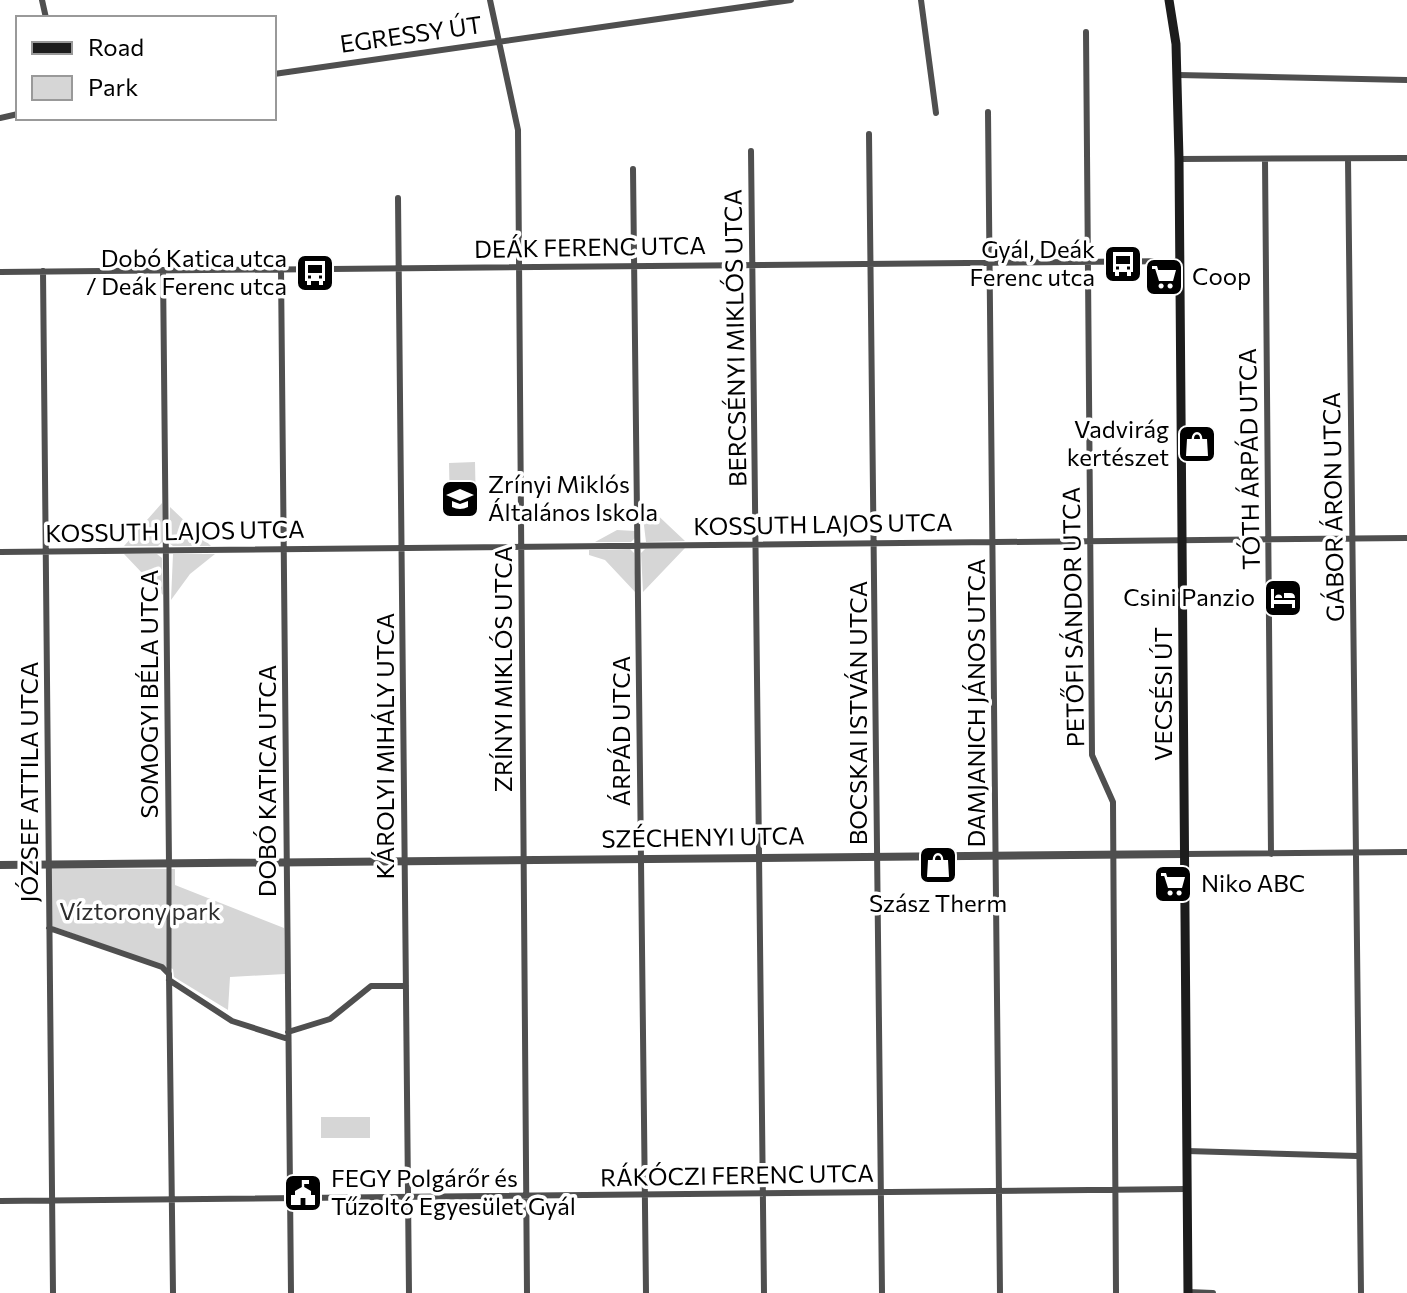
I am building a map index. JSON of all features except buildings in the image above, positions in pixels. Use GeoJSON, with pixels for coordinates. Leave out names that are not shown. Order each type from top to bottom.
{"type":"FeatureCollection","features":[{"type":"Feature","properties":{"kind":"main road","name":"VECSÉSI ÚT"},"geometry":{"type":"LineString","coordinates":[[1169,0],[1178,75],[1188,1293]]}},
{"type":"Feature","properties":{"kind":"street","name":"ZRÍNYI MIKLÓS UTCA"},"geometry":{"type":"LineString","coordinates":[[490,0],[518,130],[527,1293]]}},
{"type":"Feature","properties":{"kind":"street","name":"EGRESSY ÚT"},"geometry":{"type":"LineString","coordinates":[[276,74],[791,0]]}},
{"type":"Feature","properties":{"kind":"street"},"geometry":{"type":"LineString","coordinates":[[921,0],[936,113]]}},
{"type":"Feature","properties":{"kind":"street","name":"PETŐFI SÁNDOR UTCA"},"geometry":{"type":"LineString","coordinates":[[1086,32],[1092,755],[1113,802],[1118,1189],[1116,1293]]}},
{"type":"Feature","properties":{"kind":"street"},"geometry":{"type":"LineString","coordinates":[[1178,75],[1407,80]]}},
{"type":"Feature","properties":{"kind":"street","name":"DAMJANICH JÁNOS UTCA"},"geometry":{"type":"LineString","coordinates":[[988,112],[1000,1293]]}},
{"type":"Feature","properties":{"kind":"street","name":"BOCSKAI ISTVÁN UTCA"},"geometry":{"type":"LineString","coordinates":[[869,134],[873,263],[882,1293]]}},
{"type":"Feature","properties":{"kind":"street","name":"BERCSÉNYI MIKLÓS UTCA"},"geometry":{"type":"LineString","coordinates":[[751,151],[755,265],[764,1293]]}},
{"type":"Feature","properties":{"kind":"street"},"geometry":{"type":"LineString","coordinates":[[1179,159],[1407,158]]}},
{"type":"Feature","properties":{"kind":"street","name":"GÁBOR ÁRON UTCA"},"geometry":{"type":"LineString","coordinates":[[1348,159],[1357,1156],[1361,1293]]}},
{"type":"Feature","properties":{"kind":"street","name":"TÓTH ÁRPÁD UTCA"},"geometry":{"type":"LineString","coordinates":[[1265,160],[1271,854]]}},
{"type":"Feature","properties":{"kind":"street","name":"ÁRPÁD UTCA"},"geometry":{"type":"LineString","coordinates":[[633,169],[646,1293]]}},
{"type":"Feature","properties":{"kind":"street","name":"KÁROLYI MIHÁLY UTCA"},"geometry":{"type":"LineString","coordinates":[[398,198],[409,1293]]}},
{"type":"Feature","properties":{"kind":"street","name":"DEÁK FERENC UTCA"},"geometry":{"type":"LineString","coordinates":[[0,272],[1180,261]]}},
{"type":"Feature","properties":{"kind":"street","name":"DOBÓ KATICA UTCA"},"geometry":{"type":"LineString","coordinates":[[281,269],[291,1293]]}},
{"type":"Feature","properties":{"kind":"street","name":"SOMOGYI BÉLA UTCA"},"geometry":{"type":"LineString","coordinates":[[163,270],[173,1293]]}},
{"type":"Feature","properties":{"kind":"street","name":"JÓZSEF ATTILA UTCA"},"geometry":{"type":"LineString","coordinates":[[43,271],[53,1293]]}},
{"type":"Feature","properties":{"kind":"street","name":"KOSSUTH LAJOS UTCA"},"geometry":{"type":"LineString","coordinates":[[0,552],[1407,538]]}},
{"type":"Feature","properties":{"kind":"street","name":"SZÉCHENYI UTCA"},"geometry":{"type":"LineString","coordinates":[[0,865],[1407,852]]}},
{"type":"Feature","properties":{"kind":"street"},"geometry":{"type":"LineString","coordinates":[[49,928],[168,975],[232,1021],[288,1036],[330,1019],[371,986],[406,986]]}},
{"type":"Feature","properties":{"kind":"street"},"geometry":{"type":"LineString","coordinates":[[1187,1151],[1357,1156]]}},
{"type":"Feature","properties":{"kind":"street","name":"RÁKÓCZI FERENC UTCA"},"geometry":{"type":"LineString","coordinates":[[0,1201],[1187,1189]]}},
{"type":"Feature","properties":{"kind":"street"},"geometry":{"type":"LineString","coordinates":[[1188,1293],[1213,1293]]}},
{"type":"Feature","properties":{"kind":"green space"},"geometry":{"type":"Polygon","coordinates":[[[475,462],[476,511],[450,511],[449,463],[475,462]]]}},
{"type":"Feature","properties":{"kind":"green space"},"geometry":{"type":"Polygon","coordinates":[[[162,503],[163,541],[158,546],[124,546],[162,503]]]}},
{"type":"Feature","properties":{"kind":"green space"},"geometry":{"type":"Polygon","coordinates":[[[170,507],[211,546],[173,546],[169,543],[170,507]]]}},
{"type":"Feature","properties":{"kind":"green space"},"geometry":{"type":"Polygon","coordinates":[[[650,508],[685,541],[646,542],[642,509],[650,508]]]}},
{"type":"Feature","properties":{"kind":"green space"},"geometry":{"type":"Polygon","coordinates":[[[617,530],[635,531],[635,538],[631,542],[595,542],[617,530]]]}},
{"type":"Feature","properties":{"kind":"green space"},"geometry":{"type":"Polygon","coordinates":[[[685,548],[643,592],[641,553],[645,549],[685,548]]]}},
{"type":"Feature","properties":{"kind":"green space"},"geometry":{"type":"Polygon","coordinates":[[[630,549],[634,553],[636,593],[605,560],[589,555],[589,550],[630,549]]]}},
{"type":"Feature","properties":{"kind":"green space"},"geometry":{"type":"Polygon","coordinates":[[[124,554],[157,554],[162,558],[163,595],[124,554]]]}},
{"type":"Feature","properties":{"kind":"green space"},"geometry":{"type":"Polygon","coordinates":[[[173,554],[215,554],[190,574],[171,600],[173,554]]]}},
{"type":"Feature","properties":{"kind":"green space","name":"Víztorony park"},"geometry":{"type":"Polygon","coordinates":[[[50,868],[175,869],[175,885],[284,928],[285,974],[230,977],[228,1010],[174,977],[173,969],[52,926],[50,868]]]}},
{"type":"Feature","properties":{"kind":"green space"},"geometry":{"type":"Polygon","coordinates":[[[321,1117],[370,1117],[370,1138],[321,1138],[321,1117]]]}},
{"type":"Feature","properties":{"kind":"place","name":"Gyál, Deák Ferenc utca"},"geometry":{"type":"Point","coordinates":[1123,264]}},
{"type":"Feature","properties":{"kind":"place","name":"Dobó Katica utca / Deák Ferenc utca"},"geometry":{"type":"Point","coordinates":[315,273]}},
{"type":"Feature","properties":{"kind":"place","name":"Coop"},"geometry":{"type":"Point","coordinates":[1164,277]}},
{"type":"Feature","properties":{"kind":"place","name":"Vadvirág kertészet"},"geometry":{"type":"Point","coordinates":[1197,444]}},
{"type":"Feature","properties":{"kind":"place","name":"Zrínyi Miklós Általános Iskola"},"geometry":{"type":"Point","coordinates":[460,499]}},
{"type":"Feature","properties":{"kind":"place","name":"Csini Panzio"},"geometry":{"type":"Point","coordinates":[1283,598]}},
{"type":"Feature","properties":{"kind":"place","name":"Szász Therm"},"geometry":{"type":"Point","coordinates":[938,865]}},
{"type":"Feature","properties":{"kind":"place","name":"Niko ABC"},"geometry":{"type":"Point","coordinates":[1173,884]}},
{"type":"Feature","properties":{"kind":"place","name":"FEGY Polgárőr és Tűzoltó Egyesület Gyál"},"geometry":{"type":"Point","coordinates":[303,1193]}}]}
